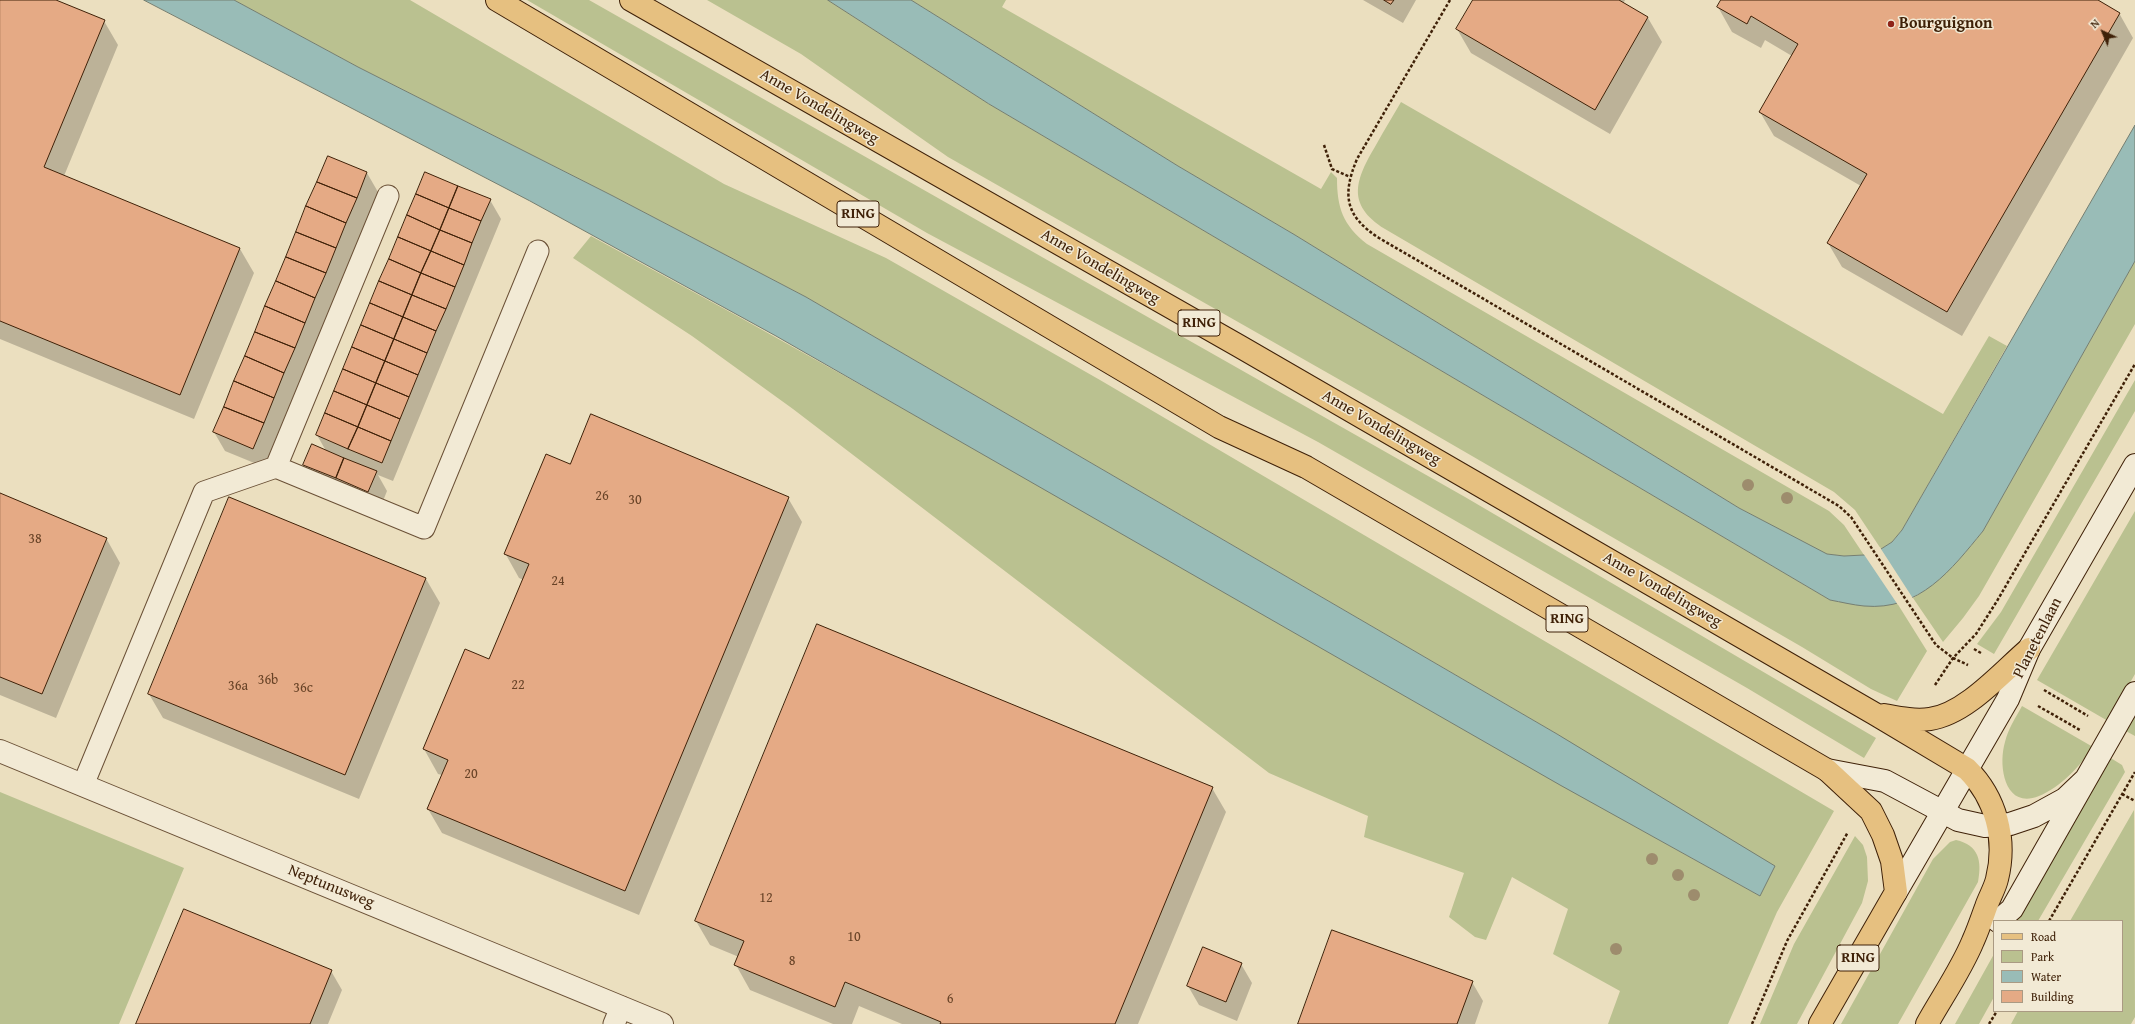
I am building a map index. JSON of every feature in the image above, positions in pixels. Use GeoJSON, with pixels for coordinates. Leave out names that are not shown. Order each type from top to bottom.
{"type":"FeatureCollection","features":[{"type":"Feature","properties":{"kind":"main road","name":"RING"},"geometry":{"type":"LineString","coordinates":[[497,0],[1219,427],[1306,467],[1827,770],[1871,811],[1883,835],[1892,861],[1896,892]]}},
{"type":"Feature","properties":{"kind":"main road","name":"Anne Vondelingweg"},"geometry":{"type":"LineString","coordinates":[[631,0],[1232,342],[1875,714],[1967,769],[1977,779],[1985,792],[1999,826],[2001,846],[1997,879],[1973,942]]}},
{"type":"Feature","properties":{"kind":"main road","name":"Planetenlaan"},"geometry":{"type":"LineString","coordinates":[[1820,1024],[1967,769],[2003,685],[2029,649],[2135,465]]}},
{"type":"Feature","properties":{"kind":"main road"},"geometry":{"type":"LineString","coordinates":[[1875,714],[1907,719],[1931,719],[1967,704],[2003,685]]}},
{"type":"Feature","properties":{"kind":"main road"},"geometry":{"type":"LineString","coordinates":[[1999,920],[2012,909],[2135,693]]}},
{"type":"Feature","properties":{"kind":"main road","name":"Neptunusweg"},"geometry":{"type":"LineString","coordinates":[[0,751],[83,785],[618,1016],[662,1024]]}},
{"type":"Feature","properties":{"kind":"main road"},"geometry":{"type":"LineString","coordinates":[[1827,770],[1885,781],[1958,820],[1985,826],[1999,826],[2034,816],[2065,799],[2086,780]]}},
{"type":"Feature","properties":{"kind":"main road"},"geometry":{"type":"LineString","coordinates":[[1973,942],[1993,925]]}},
{"type":"Feature","properties":{"kind":"main road","name":"RING"},"geometry":{"type":"LineString","coordinates":[[1927,1024],[1973,942]]}},
{"type":"Feature","properties":{"kind":"lane"},"geometry":{"type":"LineString","coordinates":[[276,467],[388,196]]}},
{"type":"Feature","properties":{"kind":"lane"},"geometry":{"type":"LineString","coordinates":[[83,785],[204,492],[276,467],[424,528],[538,251]]}},
{"type":"Feature","properties":{"kind":"path"},"geometry":{"type":"LineString","coordinates":[[1450,0],[1357,159],[1350,176],[1347,190],[1356,219],[1366,230],[1826,497],[1839,506],[1850,517],[1917,620],[1940,650],[2106,745]]}},
{"type":"Feature","properties":{"kind":"path"},"geometry":{"type":"LineString","coordinates":[[1324,145],[1332,169],[1350,176]]}},
{"type":"Feature","properties":{"kind":"path"},"geometry":{"type":"LineString","coordinates":[[2042,688],[2093,718]]}},
{"type":"Feature","properties":{"kind":"path"},"geometry":{"type":"LineString","coordinates":[[2050,920],[2135,772]]}},
{"type":"Feature","properties":{"kind":"path"},"geometry":{"type":"LineString","coordinates":[[2122,794],[2135,801]]}},
{"type":"Feature","properties":{"kind":"path"},"geometry":{"type":"LineString","coordinates":[[1989,1024],[1996,1012]]}},
{"type":"Feature","properties":{"kind":"green space"},"geometry":{"type":"Polygon","coordinates":[[[234,0],[410,0],[724,184],[886,258],[1100,380],[1834,811],[1777,912],[1728,1024],[1608,1024],[1620,991],[1553,954],[1568,909],[1512,877],[1486,940],[1475,937],[1449,917],[1464,873],[1364,837],[1368,816],[1269,773],[793,409],[692,336],[573,258],[591,236],[885,398],[1760,896],[1557,734],[806,297],[613,196],[358,67],[234,0]]]}},
{"type":"Feature","properties":{"kind":"green space"},"geometry":{"type":"Polygon","coordinates":[[[527,0],[589,0],[1465,497],[1876,738],[1864,758],[1747,688],[1318,442],[927,233],[527,0]]]}},
{"type":"Feature","properties":{"kind":"green space"},"geometry":{"type":"Polygon","coordinates":[[[707,0],[828,0],[989,104],[1830,600],[1865,606],[1897,603],[1927,651],[1897,701],[1871,689],[1802,647],[1377,401],[948,157],[801,54],[707,0]]]}},
{"type":"Feature","properties":{"kind":"green space"},"geometry":{"type":"Polygon","coordinates":[[[911,0],[1006,0],[1002,7],[1321,189],[1331,172],[1337,178],[1340,207],[1347,223],[1352,230],[1367,244],[1829,511],[1844,525],[1864,555],[1844,556],[1826,554],[1739,508],[1295,235],[1178,166],[911,0]]]}},
{"type":"Feature","properties":{"kind":"green space"},"geometry":{"type":"Polygon","coordinates":[[[1401,102],[1943,414],[1989,336],[2007,346],[1902,530],[1892,542],[1881,549],[1855,510],[1834,492],[1372,220],[1364,210],[1359,200],[1358,190],[1360,180],[1363,169],[1369,157],[1401,102]]]}},
{"type":"Feature","properties":{"kind":"green space"},"geometry":{"type":"Polygon","coordinates":[[[2135,261],[2135,324],[1979,596],[1943,642],[1913,598],[1943,575],[1983,531],[2135,261]]]}},
{"type":"Feature","properties":{"kind":"green space"},"geometry":{"type":"Polygon","coordinates":[[[2135,380],[2135,411],[1994,654],[1977,644],[2001,612],[2135,380]]]}},
{"type":"Feature","properties":{"kind":"green space"},"geometry":{"type":"Polygon","coordinates":[[[2135,511],[2135,674],[2108,721],[2037,680],[2135,511]]]}},
{"type":"Feature","properties":{"kind":"green space"},"geometry":{"type":"Polygon","coordinates":[[[2022,706],[2093,747],[2062,782],[2039,796],[2027,799],[2018,797],[2011,791],[2006,783],[2002,762],[2006,737],[2022,706]]]}},
{"type":"Feature","properties":{"kind":"green space"},"geometry":{"type":"Polygon","coordinates":[[[2135,711],[2135,736],[2124,730],[2135,711]]]}},
{"type":"Feature","properties":{"kind":"green space"},"geometry":{"type":"Polygon","coordinates":[[[2109,757],[2122,765],[2125,772],[2039,920],[2015,920],[2109,757]]]}},
{"type":"Feature","properties":{"kind":"green space"},"geometry":{"type":"Polygon","coordinates":[[[0,792],[184,868],[119,1024],[0,1024],[0,792]]]}},
{"type":"Feature","properties":{"kind":"green space"},"geometry":{"type":"Polygon","coordinates":[[[2134,810],[2135,1017],[2131,1024],[2011,1024],[2017,1012],[2123,1012],[2123,920],[2071,920],[2134,810]]]}},
{"type":"Feature","properties":{"kind":"green space"},"geometry":{"type":"Polygon","coordinates":[[[1855,836],[1863,845],[1867,857],[1868,881],[1862,903],[1797,1024],[1760,1024],[1794,944],[1855,836]]]}},
{"type":"Feature","properties":{"kind":"green space"},"geometry":{"type":"Polygon","coordinates":[[[1956,840],[1964,842],[1970,846],[1977,855],[1979,861],[1978,882],[1898,1024],[1841,1024],[1933,859],[1950,842],[1956,840]]]}},
{"type":"Feature","properties":{"kind":"green space"},"geometry":{"type":"Polygon","coordinates":[[[1993,956],[1993,999],[1979,1024],[1955,1024],[1993,956]]]}},
{"type":"Feature","properties":{"kind":"water"},"geometry":{"type":"Polygon","coordinates":[[[144,0],[234,0],[358,67],[613,196],[806,297],[1557,734],[1775,866],[1760,896],[1560,785],[776,336],[530,201],[144,0]]]}},
{"type":"Feature","properties":{"kind":"water"},"geometry":{"type":"Polygon","coordinates":[[[828,0],[911,0],[1178,166],[1295,235],[1739,508],[1827,554],[1844,556],[1864,555],[1881,549],[1892,542],[1902,530],[2135,125],[2135,261],[1983,531],[1959,560],[1932,585],[1918,595],[1902,602],[1884,606],[1864,606],[1830,600],[989,104],[828,0]]]}},
{"type":"Feature","properties":{"kind":"pier"},"geometry":{"type":"Polygon","coordinates":[[[1880,547],[1914,600],[1898,605],[1863,553],[1880,547]]]}},
{"type":"Feature","properties":{"kind":"building"},"geometry":{"type":"Polygon","coordinates":[[[0,0],[56,0],[105,20],[44,167],[240,248],[180,395],[0,321],[0,0]]]}},
{"type":"Feature","properties":{"kind":"building"},"geometry":{"type":"Polygon","coordinates":[[[1384,0],[1394,0],[1391,4],[1384,0]]]}},
{"type":"Feature","properties":{"kind":"building"},"geometry":{"type":"Polygon","coordinates":[[[1473,0],[1619,0],[1648,17],[1595,110],[1456,29],[1473,0]]]}},
{"type":"Feature","properties":{"kind":"building"},"geometry":{"type":"Polygon","coordinates":[[[1721,0],[2098,0],[2120,13],[1947,312],[1827,243],[1867,174],[1759,112],[1798,44],[1751,16],[1747,24],[1717,7],[1721,0]]]}},
{"type":"Feature","properties":{"kind":"building"},"geometry":{"type":"Polygon","coordinates":[[[328,156],[367,172],[357,198],[317,182],[328,156]]]}},
{"type":"Feature","properties":{"kind":"building"},"geometry":{"type":"Polygon","coordinates":[[[425,172],[458,186],[449,208],[416,194],[425,172]]]}},
{"type":"Feature","properties":{"kind":"building"},"geometry":{"type":"Polygon","coordinates":[[[317,182],[357,198],[346,223],[306,206],[317,182]]]}},
{"type":"Feature","properties":{"kind":"building"},"geometry":{"type":"Polygon","coordinates":[[[458,186],[491,199],[481,221],[449,208],[458,186]]]}},
{"type":"Feature","properties":{"kind":"building"},"geometry":{"type":"Polygon","coordinates":[[[416,194],[449,208],[440,230],[407,215],[416,194]]]}},
{"type":"Feature","properties":{"kind":"building"},"geometry":{"type":"Polygon","coordinates":[[[306,206],[346,223],[336,248],[296,232],[306,206]]]}},
{"type":"Feature","properties":{"kind":"building"},"geometry":{"type":"Polygon","coordinates":[[[449,208],[481,221],[472,243],[440,230],[449,208]]]}},
{"type":"Feature","properties":{"kind":"building"},"geometry":{"type":"Polygon","coordinates":[[[407,215],[440,230],[431,251],[398,237],[407,215]]]}},
{"type":"Feature","properties":{"kind":"building"},"geometry":{"type":"Polygon","coordinates":[[[440,230],[472,243],[464,265],[431,251],[440,230]]]}},
{"type":"Feature","properties":{"kind":"building"},"geometry":{"type":"Polygon","coordinates":[[[296,232],[336,248],[326,273],[286,257],[296,232]]]}},
{"type":"Feature","properties":{"kind":"building"},"geometry":{"type":"Polygon","coordinates":[[[398,237],[431,251],[421,273],[389,259],[398,237]]]}},
{"type":"Feature","properties":{"kind":"building"},"geometry":{"type":"Polygon","coordinates":[[[431,251],[464,265],[455,287],[421,273],[431,251]]]}},
{"type":"Feature","properties":{"kind":"building"},"geometry":{"type":"Polygon","coordinates":[[[286,257],[326,273],[315,298],[276,281],[286,257]]]}},
{"type":"Feature","properties":{"kind":"building"},"geometry":{"type":"Polygon","coordinates":[[[389,259],[421,273],[412,295],[379,281],[389,259]]]}},
{"type":"Feature","properties":{"kind":"building"},"geometry":{"type":"Polygon","coordinates":[[[421,273],[455,287],[446,309],[412,295],[421,273]]]}},
{"type":"Feature","properties":{"kind":"building"},"geometry":{"type":"Polygon","coordinates":[[[276,281],[315,298],[305,323],[265,306],[276,281]]]}},
{"type":"Feature","properties":{"kind":"building"},"geometry":{"type":"Polygon","coordinates":[[[379,281],[412,295],[403,317],[370,303],[379,281]]]}},
{"type":"Feature","properties":{"kind":"building"},"geometry":{"type":"Polygon","coordinates":[[[412,295],[446,309],[436,331],[403,317],[412,295]]]}},
{"type":"Feature","properties":{"kind":"building"},"geometry":{"type":"Polygon","coordinates":[[[370,303],[403,317],[394,339],[361,325],[370,303]]]}},
{"type":"Feature","properties":{"kind":"building"},"geometry":{"type":"Polygon","coordinates":[[[265,306],[305,323],[295,348],[255,332],[265,306]]]}},
{"type":"Feature","properties":{"kind":"building"},"geometry":{"type":"Polygon","coordinates":[[[403,317],[436,331],[427,353],[394,339],[403,317]]]}},
{"type":"Feature","properties":{"kind":"building"},"geometry":{"type":"Polygon","coordinates":[[[361,325],[394,339],[385,361],[352,347],[361,325]]]}},
{"type":"Feature","properties":{"kind":"building"},"geometry":{"type":"Polygon","coordinates":[[[255,332],[295,348],[284,373],[245,356],[255,332]]]}},
{"type":"Feature","properties":{"kind":"building"},"geometry":{"type":"Polygon","coordinates":[[[394,339],[427,353],[418,375],[385,361],[394,339]]]}},
{"type":"Feature","properties":{"kind":"building"},"geometry":{"type":"Polygon","coordinates":[[[352,347],[385,361],[376,383],[343,369],[352,347]]]}},
{"type":"Feature","properties":{"kind":"building"},"geometry":{"type":"Polygon","coordinates":[[[245,356],[284,373],[274,398],[234,381],[245,356]]]}},
{"type":"Feature","properties":{"kind":"building"},"geometry":{"type":"Polygon","coordinates":[[[385,361],[418,375],[409,397],[376,383],[385,361]]]}},
{"type":"Feature","properties":{"kind":"building"},"geometry":{"type":"Polygon","coordinates":[[[343,369],[376,383],[367,405],[334,391],[343,369]]]}},
{"type":"Feature","properties":{"kind":"building"},"geometry":{"type":"Polygon","coordinates":[[[234,381],[274,398],[264,423],[224,407],[234,381]]]}},
{"type":"Feature","properties":{"kind":"building"},"geometry":{"type":"Polygon","coordinates":[[[376,383],[409,397],[400,419],[367,405],[376,383]]]}},
{"type":"Feature","properties":{"kind":"building"},"geometry":{"type":"Polygon","coordinates":[[[334,391],[367,405],[358,427],[325,413],[334,391]]]}},
{"type":"Feature","properties":{"kind":"building"},"geometry":{"type":"Polygon","coordinates":[[[367,405],[400,419],[391,441],[358,427],[367,405]]]}},
{"type":"Feature","properties":{"kind":"building"},"geometry":{"type":"Polygon","coordinates":[[[224,407],[264,423],[253,449],[213,432],[224,407]]]}},
{"type":"Feature","properties":{"kind":"building"},"geometry":{"type":"Polygon","coordinates":[[[325,413],[358,427],[348,449],[316,435],[325,413]]]}},
{"type":"Feature","properties":{"kind":"building"},"geometry":{"type":"Polygon","coordinates":[[[591,414],[789,497],[625,891],[427,809],[448,760],[423,749],[465,649],[489,659],[529,564],[504,554],[546,454],[570,464],[591,414]]]}},
{"type":"Feature","properties":{"kind":"building"},"geometry":{"type":"Polygon","coordinates":[[[358,427],[391,441],[382,463],[348,449],[358,427]]]}},
{"type":"Feature","properties":{"kind":"building"},"geometry":{"type":"Polygon","coordinates":[[[312,444],[344,458],[336,478],[303,465],[312,444]]]}},
{"type":"Feature","properties":{"kind":"building"},"geometry":{"type":"Polygon","coordinates":[[[344,458],[377,471],[368,492],[336,478],[344,458]]]}},
{"type":"Feature","properties":{"kind":"building"},"geometry":{"type":"Polygon","coordinates":[[[0,493],[107,538],[42,694],[0,677],[0,493]]]}},
{"type":"Feature","properties":{"kind":"building"},"geometry":{"type":"Polygon","coordinates":[[[229,497],[426,578],[345,775],[148,694],[229,497]]]}},
{"type":"Feature","properties":{"kind":"building"},"geometry":{"type":"Polygon","coordinates":[[[817,624],[1213,787],[1115,1024],[940,1024],[941,1022],[845,982],[835,1007],[734,965],[744,941],[695,921],[817,624]]]}},
{"type":"Feature","properties":{"kind":"building"},"geometry":{"type":"Polygon","coordinates":[[[184,909],[332,970],[310,1024],[136,1024],[184,909]]]}},
{"type":"Feature","properties":{"kind":"building"},"geometry":{"type":"Polygon","coordinates":[[[1332,930],[1473,981],[1457,1024],[1298,1024],[1332,930]]]}},
{"type":"Feature","properties":{"kind":"building"},"geometry":{"type":"Polygon","coordinates":[[[1203,947],[1242,963],[1226,1002],[1187,986],[1203,947]]]}},
{"type":"Feature","properties":{"kind":"place","name":"Bourguignon"},"geometry":{"type":"Point","coordinates":[1891,24]}}]}
